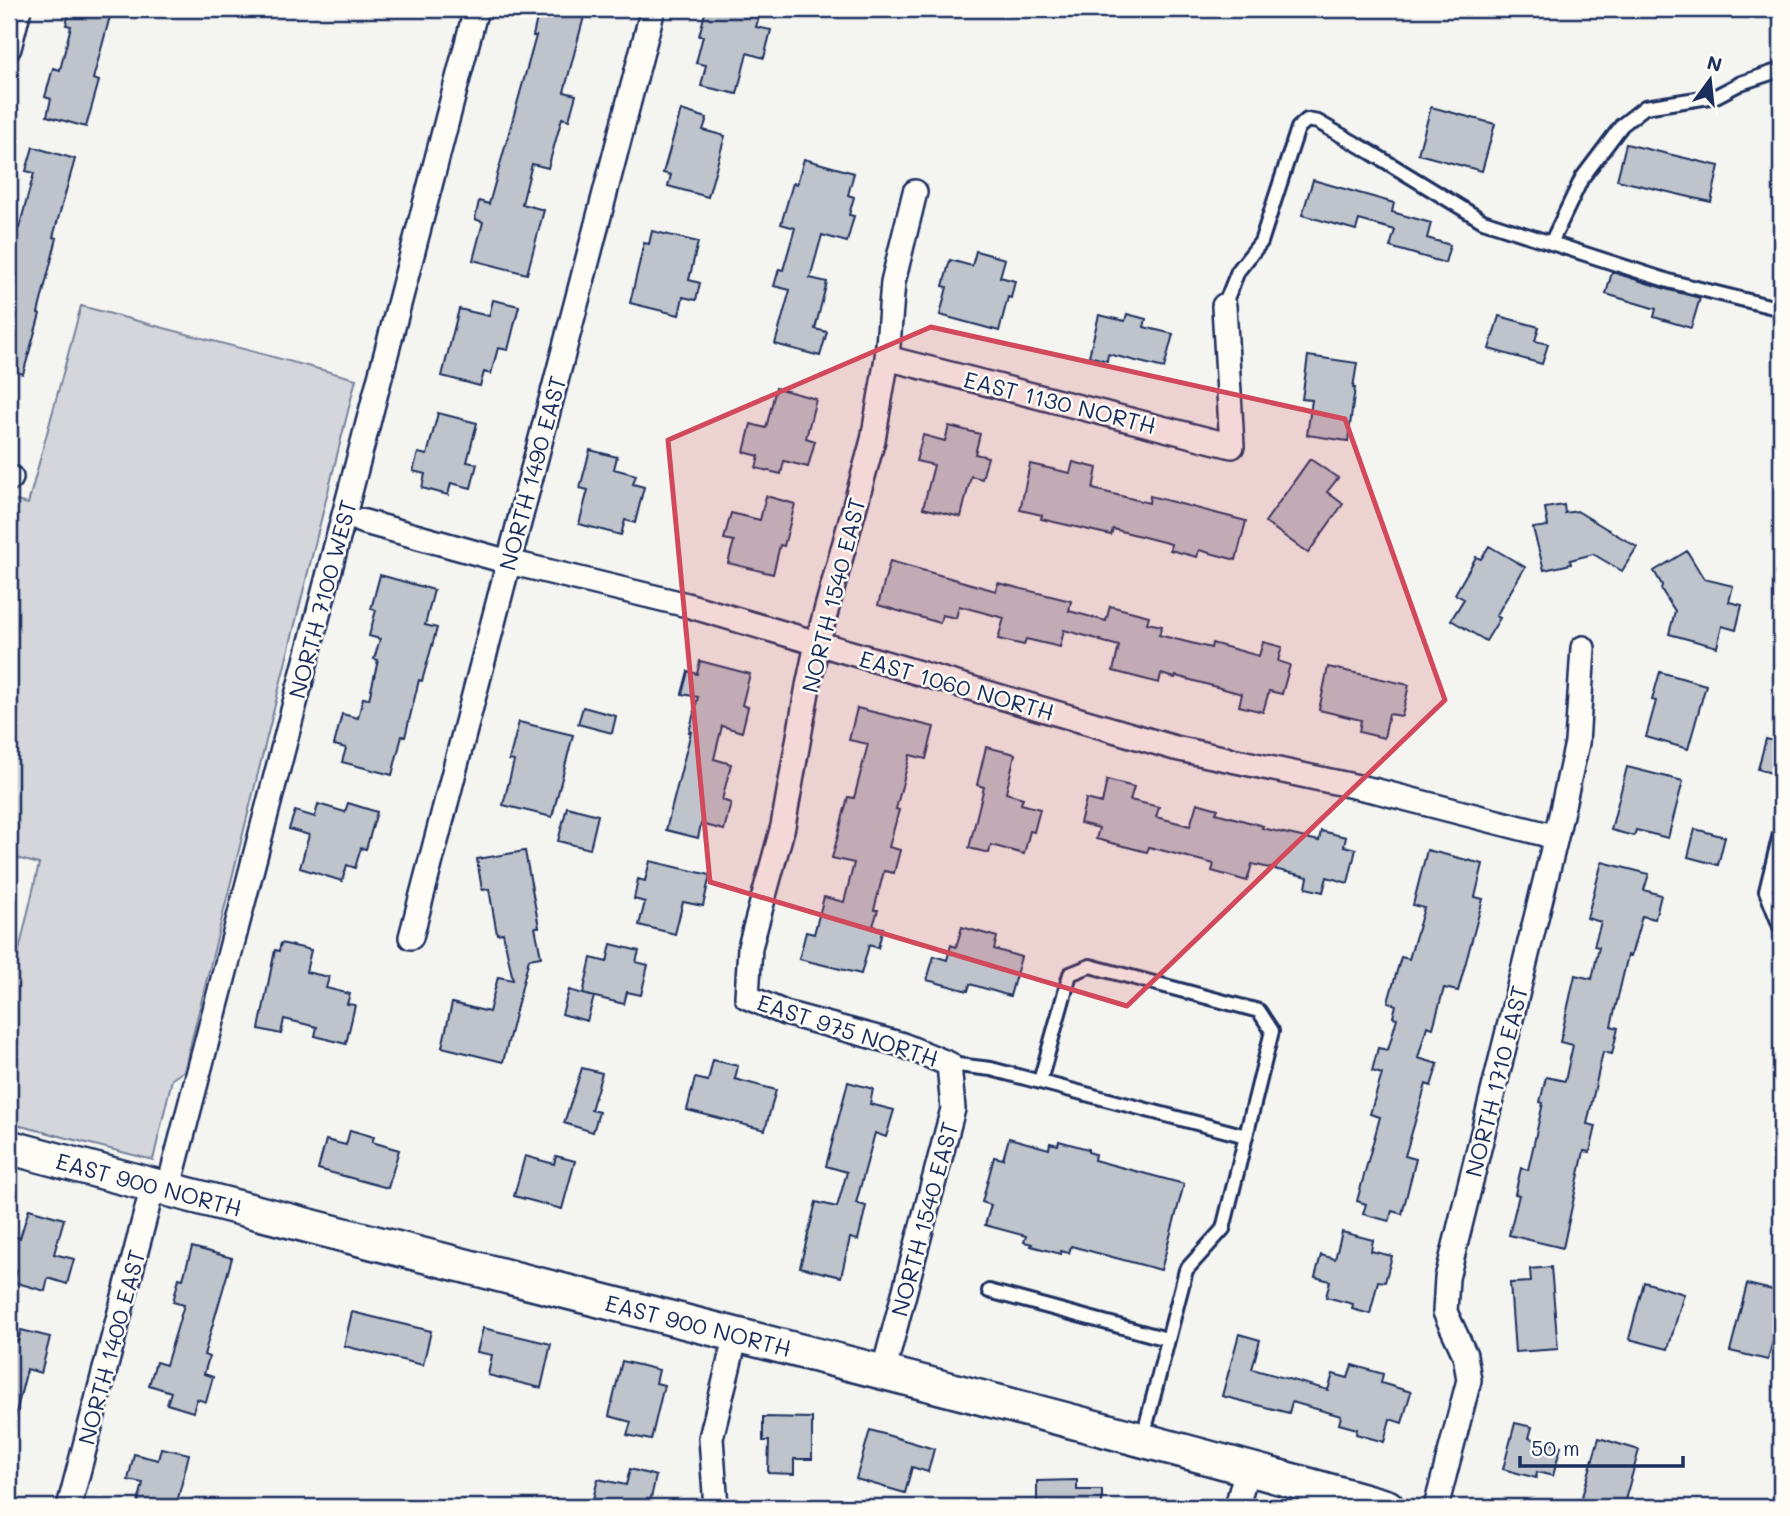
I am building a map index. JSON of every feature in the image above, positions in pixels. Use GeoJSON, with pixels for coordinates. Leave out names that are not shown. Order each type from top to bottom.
{"type":"FeatureCollection","features":[{"type":"Feature","properties":{"kind":"street"},"geometry":{"type":"LineString","coordinates":[[9,48],[19,9]]}},
{"type":"Feature","properties":{"kind":"street","name":"NORTH 7100 WEST"},"geometry":{"type":"LineString","coordinates":[[160,1188],[476,9]]}},
{"type":"Feature","properties":{"kind":"street","name":"NORTH 1490 EAST"},"geometry":{"type":"LineString","coordinates":[[411,937],[653,9]]}},
{"type":"Feature","properties":{"kind":"street","name":"NORTH 1540 EAST"},"geometry":{"type":"LineString","coordinates":[[747,997],[750,947],[782,826],[817,644],[873,440],[887,358],[893,282],[915,192]]}},
{"type":"Feature","properties":{"kind":"street","name":"EAST 1130 NORTH"},"geometry":{"type":"LineString","coordinates":[[887,358],[1232,446],[1224,306]]}},
{"type":"Feature","properties":{"kind":"street","name":"EAST 1060 NORTH"},"geometry":{"type":"LineString","coordinates":[[361,520],[509,562],[687,606],[1175,748],[1377,791],[1556,837]]}},
{"type":"Feature","properties":{"kind":"street","name":"NORTH 1710 EAST"},"geometry":{"type":"LineString","coordinates":[[1436,1507],[1469,1380],[1465,1355],[1445,1312],[1447,1278],[1577,743],[1583,649]]}},
{"type":"Feature","properties":{"kind":"street","name":"EAST 975 NORTH"},"geometry":{"type":"LineString","coordinates":[[747,997],[785,1013],[900,1044],[949,1064]]}},
{"type":"Feature","properties":{"kind":"street","name":"NORTH 1540 EAST"},"geometry":{"type":"LineString","coordinates":[[883,1373],[953,1110],[949,1064]]}},
{"type":"Feature","properties":{"kind":"street","name":"EAST 900 NORTH"},"geometry":{"type":"LineString","coordinates":[[9,1147],[1142,1440],[1387,1507]]}},
{"type":"Feature","properties":{"kind":"street","name":"NORTH 1400 EAST"},"geometry":{"type":"LineString","coordinates":[[69,1507],[160,1188]]}},
{"type":"Feature","properties":{"kind":"street"},"geometry":{"type":"LineString","coordinates":[[716,1507],[711,1438],[736,1335]]}},
{"type":"Feature","properties":{"kind":"street"},"geometry":{"type":"LineString","coordinates":[[1237,1507],[1247,1468]]}},
{"type":"Feature","properties":{"kind":"lane"},"geometry":{"type":"LineString","coordinates":[[1551,243],[1582,178],[1622,125],[1645,107],[1716,96],[1741,83],[1781,71]]}},
{"type":"Feature","properties":{"kind":"lane"},"geometry":{"type":"LineString","coordinates":[[1224,306],[1238,271],[1261,242],[1298,128],[1307,120],[1318,122],[1355,143],[1483,221],[1672,282],[1781,309]]}},
{"type":"Feature","properties":{"kind":"lane"},"geometry":{"type":"LineString","coordinates":[[1780,834],[1766,891],[1781,929]]}},
{"type":"Feature","properties":{"kind":"lane"},"geometry":{"type":"LineString","coordinates":[[1040,1082],[1070,974],[1090,966],[1259,1011],[1272,1031],[1223,1229],[1186,1270],[1142,1440]]}},
{"type":"Feature","properties":{"kind":"lane"},"geometry":{"type":"LineString","coordinates":[[949,1064],[991,1069],[1246,1136]]}},
{"type":"Feature","properties":{"kind":"lane"},"geometry":{"type":"LineString","coordinates":[[989,1291],[1167,1339]]}},
{"type":"Feature","properties":{"kind":"highlighted area"},"geometry":{"type":"Polygon","coordinates":[[[931,327],[1345,419],[1445,700],[1127,1006],[710,882],[668,440],[931,327]]]}},
{"type":"Feature","properties":{"kind":"shaded area"},"geometry":{"type":"Polygon","coordinates":[[[81,306],[356,379],[184,1071],[172,1079],[153,1160],[9,1123],[9,994],[39,864],[9,856],[9,499],[28,504],[81,306]]]}},
{"type":"Feature","properties":{"kind":"building"},"geometry":{"type":"Polygon","coordinates":[[[70,9],[112,9],[93,79],[99,81],[86,127],[47,116],[51,99],[45,97],[53,68],[60,70],[71,26],[66,25],[70,9]]]}},
{"type":"Feature","properties":{"kind":"building"},"geometry":{"type":"Polygon","coordinates":[[[539,9],[586,9],[564,92],[576,95],[569,120],[562,118],[548,168],[532,164],[522,204],[544,210],[527,274],[473,260],[483,222],[475,219],[479,201],[489,204],[536,36],[533,36],[539,9]]]}},
{"type":"Feature","properties":{"kind":"building"},"geometry":{"type":"Polygon","coordinates":[[[706,9],[761,9],[756,27],[771,30],[764,58],[747,53],[737,94],[701,86],[706,65],[696,63],[706,9]]]}},
{"type":"Feature","properties":{"kind":"building"},"geometry":{"type":"Polygon","coordinates":[[[1431,107],[1495,124],[1482,171],[1418,154],[1431,107]]]}},
{"type":"Feature","properties":{"kind":"building"},"geometry":{"type":"Polygon","coordinates":[[[681,110],[707,118],[703,130],[725,136],[708,197],[668,186],[671,175],[663,173],[681,110]]]}},
{"type":"Feature","properties":{"kind":"building"},"geometry":{"type":"Polygon","coordinates":[[[1626,144],[1719,166],[1711,202],[1617,180],[1626,144]]]}},
{"type":"Feature","properties":{"kind":"building"},"geometry":{"type":"Polygon","coordinates":[[[33,147],[75,159],[53,237],[57,238],[23,374],[9,370],[9,226],[19,228],[34,173],[26,171],[33,147]]]}},
{"type":"Feature","properties":{"kind":"building"},"geometry":{"type":"Polygon","coordinates":[[[804,159],[854,173],[848,195],[854,197],[849,215],[854,216],[847,242],[822,235],[810,278],[827,282],[815,329],[827,332],[820,356],[775,344],[790,290],[774,286],[779,269],[783,270],[795,228],[781,224],[793,183],[797,184],[804,159]]]}},
{"type":"Feature","properties":{"kind":"building"},"geometry":{"type":"Polygon","coordinates":[[[1313,180],[1394,203],[1392,212],[1431,223],[1427,238],[1450,245],[1445,263],[1390,247],[1395,230],[1359,220],[1356,230],[1302,215],[1313,180]]]}},
{"type":"Feature","properties":{"kind":"building"},"geometry":{"type":"Polygon","coordinates":[[[652,231],[698,242],[689,280],[700,283],[696,300],[683,297],[679,315],[630,303],[644,243],[649,244],[652,231]]]}},
{"type":"Feature","properties":{"kind":"building"},"geometry":{"type":"Polygon","coordinates":[[[976,251],[1005,259],[1000,277],[1015,281],[999,331],[940,315],[947,287],[943,286],[950,260],[972,266],[976,251]]]}},
{"type":"Feature","properties":{"kind":"building"},"geometry":{"type":"Polygon","coordinates":[[[1612,272],[1700,298],[1691,328],[1654,317],[1656,309],[1606,294],[1612,272]]]}},
{"type":"Feature","properties":{"kind":"building"},"geometry":{"type":"Polygon","coordinates":[[[493,300],[519,306],[508,350],[498,348],[491,374],[484,372],[480,386],[442,376],[459,309],[489,316],[493,300]]]}},
{"type":"Feature","properties":{"kind":"building"},"geometry":{"type":"Polygon","coordinates":[[[1127,314],[1146,319],[1144,327],[1173,334],[1164,368],[1108,354],[1107,361],[1089,356],[1099,315],[1125,321],[1127,314]]]}},
{"type":"Feature","properties":{"kind":"building"},"geometry":{"type":"Polygon","coordinates":[[[1499,316],[1539,327],[1535,341],[1548,344],[1542,364],[1489,349],[1499,316]]]}},
{"type":"Feature","properties":{"kind":"building"},"geometry":{"type":"Polygon","coordinates":[[[1308,356],[1357,363],[1348,441],[1307,435],[1312,400],[1302,399],[1308,356]]]}},
{"type":"Feature","properties":{"kind":"building"},"geometry":{"type":"Polygon","coordinates":[[[776,388],[816,399],[806,438],[815,441],[808,467],[784,461],[781,474],[756,468],[759,456],[744,452],[751,424],[766,428],[776,388]]]}},
{"type":"Feature","properties":{"kind":"building"},"geometry":{"type":"Polygon","coordinates":[[[438,413],[477,423],[467,462],[477,464],[471,488],[451,483],[448,495],[422,488],[425,474],[413,471],[418,453],[427,455],[438,413]]]}},
{"type":"Feature","properties":{"kind":"building"},"geometry":{"type":"Polygon","coordinates":[[[949,426],[980,434],[975,454],[988,457],[982,479],[971,476],[961,517],[923,508],[934,465],[916,461],[923,435],[945,441],[949,426]]]}},
{"type":"Feature","properties":{"kind":"building"},"geometry":{"type":"Polygon","coordinates":[[[590,450],[617,457],[614,469],[636,475],[633,484],[644,487],[635,523],[625,520],[621,535],[579,524],[588,490],[580,488],[590,450]]]}},
{"type":"Feature","properties":{"kind":"building"},"geometry":{"type":"Polygon","coordinates":[[[1310,459],[1338,478],[1327,492],[1343,504],[1308,553],[1265,522],[1310,459]]]}},
{"type":"Feature","properties":{"kind":"building"},"geometry":{"type":"Polygon","coordinates":[[[1073,462],[1097,468],[1093,489],[1149,503],[1150,496],[1246,521],[1236,560],[1199,550],[1197,557],[1170,550],[1171,544],[1113,529],[1111,535],[1041,519],[1042,515],[1020,510],[1030,464],[1070,473],[1073,462]]]}},
{"type":"Feature","properties":{"kind":"building"},"geometry":{"type":"Polygon","coordinates":[[[766,496],[795,504],[773,574],[728,563],[734,541],[724,539],[731,513],[760,520],[766,496]]]}},
{"type":"Feature","properties":{"kind":"building"},"geometry":{"type":"Polygon","coordinates":[[[1564,505],[1565,513],[1577,511],[1637,547],[1622,571],[1593,554],[1570,560],[1571,564],[1544,570],[1533,528],[1548,526],[1545,508],[1564,505]]]}},
{"type":"Feature","properties":{"kind":"building"},"geometry":{"type":"Polygon","coordinates":[[[1489,546],[1525,567],[1496,616],[1500,618],[1486,641],[1451,620],[1464,599],[1455,594],[1476,557],[1481,559],[1489,546]]]}},
{"type":"Feature","properties":{"kind":"building"},"geometry":{"type":"Polygon","coordinates":[[[1687,551],[1704,579],[1733,586],[1729,602],[1742,605],[1736,630],[1722,626],[1717,647],[1669,634],[1675,611],[1661,589],[1662,585],[1654,571],[1687,551]]]}},
{"type":"Feature","properties":{"kind":"building"},"geometry":{"type":"Polygon","coordinates":[[[890,561],[996,591],[998,583],[1071,601],[1069,611],[1106,621],[1110,606],[1149,616],[1147,623],[1162,626],[1159,635],[1211,648],[1212,643],[1259,656],[1263,642],[1282,647],[1278,661],[1290,665],[1282,694],[1269,691],[1263,712],[1239,706],[1242,694],[1176,676],[1175,678],[1161,674],[1159,683],[1113,671],[1119,646],[1101,640],[1064,630],[1060,647],[1026,639],[1024,645],[998,639],[1004,618],[959,606],[956,618],[942,615],[940,623],[878,605],[890,561]]]}},
{"type":"Feature","properties":{"kind":"building"},"geometry":{"type":"Polygon","coordinates":[[[380,575],[434,590],[425,625],[437,628],[392,775],[342,762],[346,748],[334,745],[342,714],[358,718],[363,698],[369,699],[378,660],[374,659],[380,639],[369,636],[376,610],[371,609],[380,575]]]}},
{"type":"Feature","properties":{"kind":"building"},"geometry":{"type":"Polygon","coordinates":[[[700,661],[750,674],[742,705],[748,707],[742,732],[722,726],[714,759],[731,764],[722,800],[731,803],[724,830],[701,824],[698,838],[666,830],[698,697],[682,694],[688,671],[697,674],[700,661]]]}},
{"type":"Feature","properties":{"kind":"building"},"geometry":{"type":"Polygon","coordinates":[[[1328,667],[1409,685],[1402,716],[1389,714],[1384,738],[1359,732],[1361,720],[1319,710],[1328,667]]]}},
{"type":"Feature","properties":{"kind":"building"},"geometry":{"type":"Polygon","coordinates":[[[1660,672],[1706,685],[1688,749],[1646,737],[1656,701],[1652,700],[1660,672]]]}},
{"type":"Feature","properties":{"kind":"building"},"geometry":{"type":"Polygon","coordinates":[[[583,707],[616,716],[612,733],[578,724],[583,707]]]}},
{"type":"Feature","properties":{"kind":"building"},"geometry":{"type":"Polygon","coordinates":[[[857,708],[934,727],[926,759],[910,755],[889,847],[900,850],[894,873],[884,871],[874,910],[878,910],[873,926],[883,928],[878,948],[869,945],[861,974],[799,959],[806,932],[814,934],[824,897],[844,902],[854,863],[832,858],[848,797],[854,798],[868,744],[849,740],[857,708]]]}},
{"type":"Feature","properties":{"kind":"building"},"geometry":{"type":"Polygon","coordinates":[[[519,722],[573,735],[552,817],[503,805],[514,761],[509,760],[519,722]]]}},
{"type":"Feature","properties":{"kind":"building"},"geometry":{"type":"Polygon","coordinates":[[[1766,739],[1781,743],[1781,776],[1758,769],[1766,739]]]}},
{"type":"Feature","properties":{"kind":"building"},"geometry":{"type":"Polygon","coordinates":[[[986,747],[1015,754],[1006,793],[1023,798],[1021,804],[1040,809],[1024,854],[991,845],[989,853],[969,848],[984,787],[977,785],[986,747]]]}},
{"type":"Feature","properties":{"kind":"building"},"geometry":{"type":"Polygon","coordinates":[[[1627,767],[1683,781],[1668,838],[1636,830],[1634,836],[1611,830],[1627,767]]]}},
{"type":"Feature","properties":{"kind":"building"},"geometry":{"type":"Polygon","coordinates":[[[1107,780],[1134,787],[1130,800],[1159,807],[1156,817],[1190,826],[1197,803],[1218,809],[1216,813],[1263,826],[1262,828],[1319,841],[1321,831],[1346,837],[1344,846],[1356,849],[1348,883],[1327,877],[1323,892],[1306,888],[1308,877],[1252,864],[1247,881],[1212,871],[1214,864],[1149,847],[1147,852],[1096,839],[1099,828],[1080,823],[1086,799],[1102,803],[1107,780]]]}},
{"type":"Feature","properties":{"kind":"building"},"geometry":{"type":"Polygon","coordinates":[[[348,803],[377,812],[366,849],[361,848],[355,868],[347,865],[342,881],[300,868],[309,835],[289,829],[295,811],[315,817],[318,804],[345,812],[348,803]]]}},
{"type":"Feature","properties":{"kind":"building"},"geometry":{"type":"Polygon","coordinates":[[[567,807],[598,815],[590,849],[558,841],[567,807]]]}},
{"type":"Feature","properties":{"kind":"building"},"geometry":{"type":"Polygon","coordinates":[[[1695,829],[1725,837],[1718,865],[1688,857],[1695,829]]]}},
{"type":"Feature","properties":{"kind":"building"},"geometry":{"type":"Polygon","coordinates":[[[1427,850],[1483,864],[1475,897],[1483,899],[1458,991],[1444,988],[1433,1028],[1427,1026],[1418,1058],[1438,1064],[1431,1086],[1426,1084],[1405,1156],[1416,1159],[1402,1214],[1392,1211],[1389,1221],[1363,1214],[1366,1204],[1357,1201],[1380,1117],[1370,1114],[1382,1074],[1372,1071],[1378,1048],[1388,1050],[1397,1018],[1393,1017],[1396,1005],[1388,1002],[1401,957],[1409,959],[1424,908],[1413,905],[1427,850]]]}},
{"type":"Feature","properties":{"kind":"building"},"geometry":{"type":"Polygon","coordinates":[[[525,851],[539,927],[535,927],[541,957],[529,959],[503,1062],[442,1047],[452,1003],[489,1012],[498,977],[513,980],[503,933],[497,934],[489,889],[482,890],[477,859],[525,851]]]}},
{"type":"Feature","properties":{"kind":"building"},"geometry":{"type":"Polygon","coordinates":[[[650,861],[710,875],[703,906],[683,902],[675,934],[639,925],[645,902],[634,899],[638,879],[645,881],[650,861]]]}},
{"type":"Feature","properties":{"kind":"building"},"geometry":{"type":"Polygon","coordinates":[[[1602,862],[1649,874],[1644,890],[1661,895],[1655,919],[1642,916],[1631,956],[1628,955],[1611,1026],[1618,1028],[1612,1054],[1603,1052],[1587,1124],[1596,1126],[1590,1152],[1584,1151],[1563,1248],[1509,1235],[1519,1195],[1515,1194],[1521,1168],[1528,1170],[1546,1077],[1565,1081],[1573,1045],[1560,1042],[1575,975],[1592,979],[1599,947],[1594,946],[1601,922],[1587,918],[1602,862]]]}},
{"type":"Feature","properties":{"kind":"building"},"geometry":{"type":"Polygon","coordinates":[[[962,927],[997,937],[994,949],[1021,957],[1010,996],[970,984],[968,991],[927,980],[934,956],[947,960],[951,945],[956,947],[962,927]]]}},
{"type":"Feature","properties":{"kind":"building"},"geometry":{"type":"Polygon","coordinates":[[[281,943],[311,950],[306,972],[329,977],[326,988],[350,994],[347,1004],[355,1005],[346,1044],[315,1036],[317,1027],[284,1019],[281,1034],[259,1029],[275,950],[279,951],[281,943]]]}},
{"type":"Feature","properties":{"kind":"building"},"geometry":{"type":"Polygon","coordinates":[[[611,944],[639,951],[636,962],[648,965],[641,995],[627,992],[624,1004],[583,994],[591,958],[607,962],[611,944]]]}},
{"type":"Feature","properties":{"kind":"building"},"geometry":{"type":"Polygon","coordinates":[[[569,990],[594,997],[587,1021],[562,1014],[569,990]]]}},
{"type":"Feature","properties":{"kind":"building"},"geometry":{"type":"Polygon","coordinates":[[[713,1060],[738,1066],[735,1079],[776,1090],[765,1130],[687,1110],[695,1078],[708,1081],[713,1060]]]}},
{"type":"Feature","properties":{"kind":"building"},"geometry":{"type":"Polygon","coordinates":[[[582,1068],[602,1073],[591,1110],[599,1112],[593,1132],[564,1123],[582,1068]]]}},
{"type":"Feature","properties":{"kind":"building"},"geometry":{"type":"Polygon","coordinates":[[[848,1082],[873,1089],[870,1104],[894,1110],[886,1137],[875,1133],[856,1203],[866,1206],[858,1240],[850,1238],[841,1277],[800,1267],[816,1202],[837,1207],[847,1172],[826,1166],[848,1082]]]}},
{"type":"Feature","properties":{"kind":"building"},"geometry":{"type":"Polygon","coordinates":[[[350,1130],[374,1137],[372,1142],[399,1150],[388,1188],[318,1169],[326,1140],[346,1145],[350,1130]]]}},
{"type":"Feature","properties":{"kind":"building"},"geometry":{"type":"Polygon","coordinates":[[[1009,1138],[1049,1149],[1050,1143],[1058,1145],[1059,1141],[1088,1149],[1088,1152],[1095,1154],[1094,1160],[1184,1184],[1161,1270],[1071,1246],[1069,1253],[1061,1251],[1061,1254],[1031,1246],[1032,1244],[1024,1242],[1026,1236],[985,1225],[991,1205],[982,1202],[994,1157],[1003,1159],[1009,1138]]]}},
{"type":"Feature","properties":{"kind":"building"},"geometry":{"type":"Polygon","coordinates":[[[525,1156],[554,1164],[556,1156],[575,1161],[562,1209],[514,1196],[525,1156]]]}},
{"type":"Feature","properties":{"kind":"building"},"geometry":{"type":"Polygon","coordinates":[[[29,1209],[64,1219],[54,1254],[74,1259],[67,1284],[48,1278],[45,1291],[14,1282],[17,1270],[9,1267],[9,1235],[20,1238],[29,1209]]]}},
{"type":"Feature","properties":{"kind":"building"},"geometry":{"type":"Polygon","coordinates":[[[1342,1232],[1373,1240],[1371,1251],[1392,1256],[1385,1282],[1378,1281],[1370,1314],[1352,1309],[1353,1304],[1326,1297],[1330,1281],[1315,1277],[1321,1255],[1335,1259],[1342,1232]]]}},
{"type":"Feature","properties":{"kind":"building"},"geometry":{"type":"Polygon","coordinates":[[[192,1247],[232,1258],[204,1355],[209,1357],[204,1374],[213,1377],[206,1402],[197,1399],[193,1412],[167,1404],[171,1392],[149,1385],[156,1362],[166,1365],[184,1305],[173,1302],[179,1278],[183,1279],[192,1247]]]}},
{"type":"Feature","properties":{"kind":"building"},"geometry":{"type":"Polygon","coordinates":[[[1551,1267],[1558,1349],[1515,1352],[1510,1283],[1531,1282],[1530,1269],[1551,1267]]]}},
{"type":"Feature","properties":{"kind":"building"},"geometry":{"type":"Polygon","coordinates":[[[1644,1282],[1684,1294],[1668,1349],[1629,1339],[1644,1282]]]}},
{"type":"Feature","properties":{"kind":"building"},"geometry":{"type":"Polygon","coordinates":[[[1747,1284],[1781,1292],[1781,1309],[1768,1360],[1730,1351],[1747,1284]]]}},
{"type":"Feature","properties":{"kind":"building"},"geometry":{"type":"Polygon","coordinates":[[[352,1312],[431,1331],[423,1365],[344,1346],[352,1312]]]}},
{"type":"Feature","properties":{"kind":"building"},"geometry":{"type":"Polygon","coordinates":[[[483,1328],[551,1344],[541,1388],[488,1375],[492,1355],[477,1352],[483,1328]]]}},
{"type":"Feature","properties":{"kind":"building"},"geometry":{"type":"Polygon","coordinates":[[[21,1330],[50,1337],[41,1373],[27,1369],[15,1417],[9,1416],[9,1339],[18,1341],[21,1330]]]}},
{"type":"Feature","properties":{"kind":"building"},"geometry":{"type":"Polygon","coordinates":[[[1239,1334],[1260,1340],[1252,1369],[1328,1390],[1333,1374],[1348,1378],[1352,1365],[1383,1374],[1381,1383],[1411,1392],[1402,1423],[1390,1419],[1384,1442],[1356,1434],[1357,1429],[1339,1424],[1341,1416],[1292,1402],[1289,1413],[1222,1396],[1239,1334]]]}},
{"type":"Feature","properties":{"kind":"building"},"geometry":{"type":"Polygon","coordinates":[[[622,1361],[659,1370],[656,1383],[664,1385],[651,1440],[627,1435],[631,1422],[609,1416],[622,1361]]]}},
{"type":"Feature","properties":{"kind":"building"},"geometry":{"type":"Polygon","coordinates":[[[763,1417],[812,1418],[812,1459],[794,1459],[794,1474],[768,1473],[769,1441],[763,1441],[763,1417]]]}},
{"type":"Feature","properties":{"kind":"building"},"geometry":{"type":"Polygon","coordinates":[[[1515,1423],[1532,1427],[1529,1438],[1561,1446],[1553,1476],[1537,1472],[1536,1478],[1503,1469],[1515,1423]]]}},
{"type":"Feature","properties":{"kind":"building"},"geometry":{"type":"Polygon","coordinates":[[[870,1430],[934,1449],[928,1472],[912,1467],[905,1493],[856,1479],[870,1430]]]}},
{"type":"Feature","properties":{"kind":"building"},"geometry":{"type":"Polygon","coordinates":[[[1599,1438],[1639,1450],[1623,1507],[1607,1507],[1581,1500],[1599,1438]]]}},
{"type":"Feature","properties":{"kind":"building"},"geometry":{"type":"Polygon","coordinates":[[[161,1448],[189,1454],[176,1507],[137,1507],[143,1483],[128,1480],[134,1454],[158,1460],[161,1448]]]}},
{"type":"Feature","properties":{"kind":"building"},"geometry":{"type":"Polygon","coordinates":[[[630,1469],[656,1476],[649,1507],[597,1507],[598,1500],[593,1499],[598,1479],[626,1485],[630,1469]]]}},
{"type":"Feature","properties":{"kind":"building"},"geometry":{"type":"Polygon","coordinates":[[[1077,1480],[1077,1490],[1102,1490],[1102,1507],[1037,1507],[1037,1481],[1077,1480]]]}}]}
